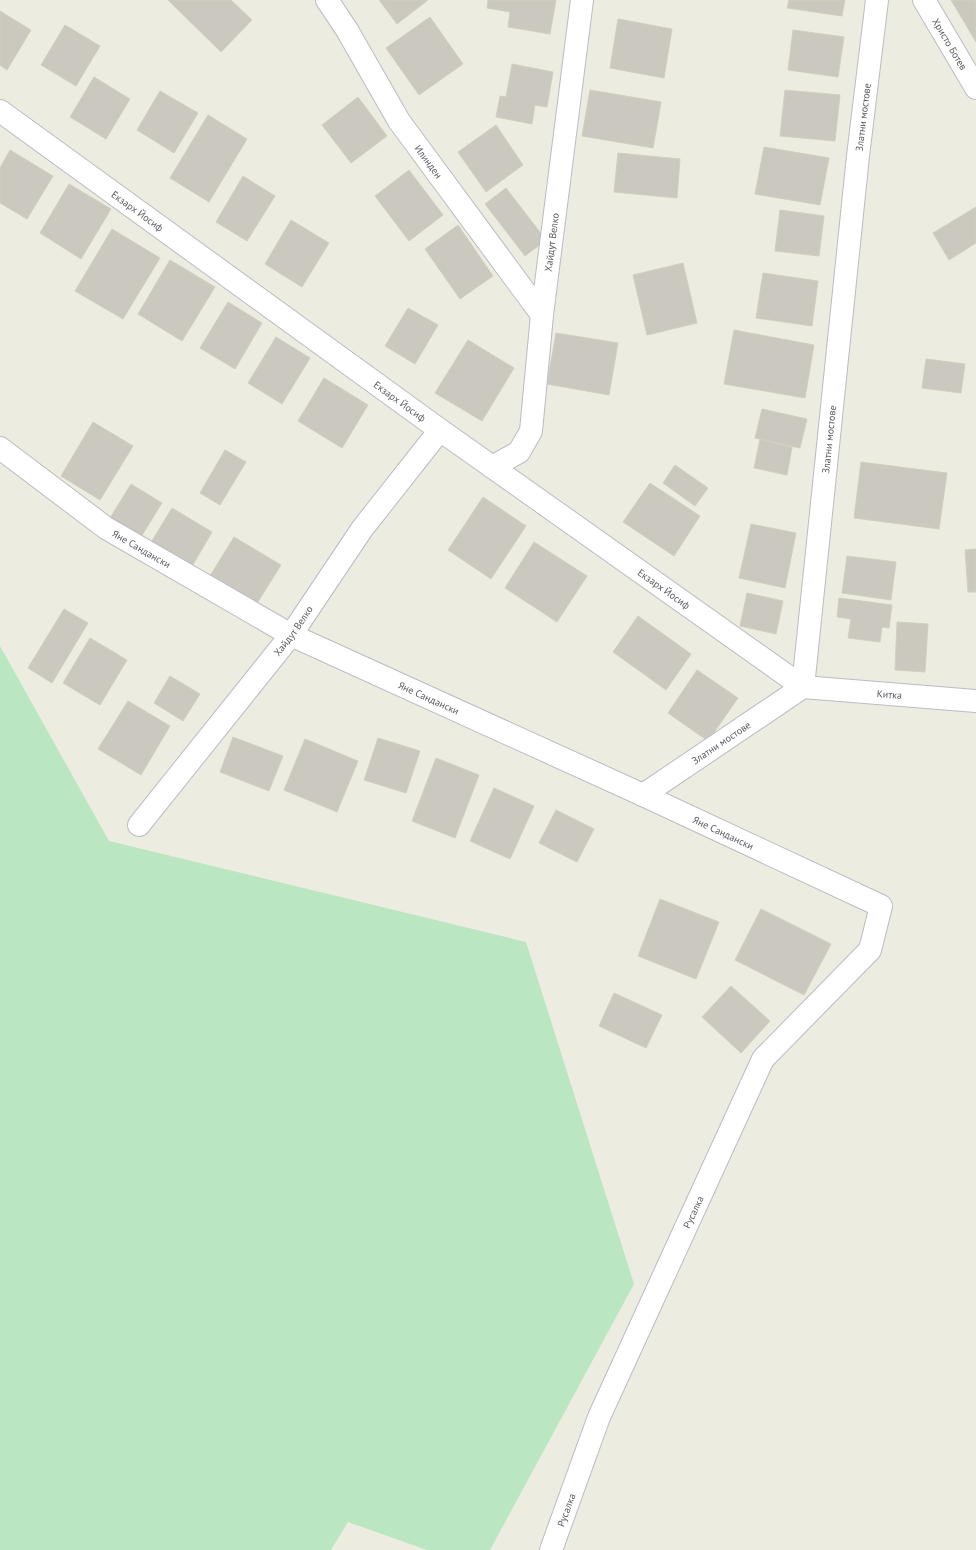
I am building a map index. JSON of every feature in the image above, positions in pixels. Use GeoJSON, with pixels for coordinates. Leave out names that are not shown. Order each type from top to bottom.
{"type":"FeatureCollection","features":[{"type":"Feature","properties":{"kind":"street","name":"Илинден"},"geometry":{"type":"LineString","coordinates":[[327,0],[347,30],[399,121],[542,315]]}},
{"type":"Feature","properties":{"kind":"street","name":"Хайдут Велко"},"geometry":{"type":"LineString","coordinates":[[492,467],[519,452],[531,431],[542,315],[582,0]]}},
{"type":"Feature","properties":{"kind":"street","name":"Златни мостове"},"geometry":{"type":"LineString","coordinates":[[643,795],[803,687],[858,156],[876,0]]}},
{"type":"Feature","properties":{"kind":"street","name":"Христо Ботев"},"geometry":{"type":"LineString","coordinates":[[924,0],[976,88]]}},
{"type":"Feature","properties":{"kind":"street","name":"Екзарх Йосиф"},"geometry":{"type":"LineString","coordinates":[[0,111],[440,430],[803,687]]}},
{"type":"Feature","properties":{"kind":"street","name":"Хайдут Велко"},"geometry":{"type":"LineString","coordinates":[[140,825],[291,635],[362,529],[440,430]]}},
{"type":"Feature","properties":{"kind":"street","name":"Яне Сандански"},"geometry":{"type":"LineString","coordinates":[[0,448],[106,528],[291,635],[643,795],[881,906]]}},
{"type":"Feature","properties":{"kind":"street","name":"Китка"},"geometry":{"type":"LineString","coordinates":[[803,687],[976,701]]}},
{"type":"Feature","properties":{"kind":"street","name":"Русалка"},"geometry":{"type":"LineString","coordinates":[[551,1550],[599,1416],[763,1059],[870,950],[881,906]]}},
{"type":"Feature","properties":{"kind":"green space"},"geometry":{"type":"Polygon","coordinates":[[[0,646],[109,841],[526,942],[634,1284],[490,1550],[427,1550],[348,1522],[331,1550],[0,1550],[0,646]]]}},
{"type":"Feature","properties":{"kind":"building"},"geometry":{"type":"Polygon","coordinates":[[[168,0],[231,0],[252,20],[221,52],[168,0]]]}},
{"type":"Feature","properties":{"kind":"building"},"geometry":{"type":"Polygon","coordinates":[[[379,0],[428,0],[397,24],[379,0]]]}},
{"type":"Feature","properties":{"kind":"building"},"geometry":{"type":"Polygon","coordinates":[[[488,0],[556,0],[550,34],[508,27],[510,12],[487,8],[488,0]]]}},
{"type":"Feature","properties":{"kind":"building"},"geometry":{"type":"Polygon","coordinates":[[[789,0],[845,0],[842,16],[787,8],[789,0]]]}},
{"type":"Feature","properties":{"kind":"building"},"geometry":{"type":"Polygon","coordinates":[[[951,0],[976,0],[976,42],[951,0]]]}},
{"type":"Feature","properties":{"kind":"building"},"geometry":{"type":"Polygon","coordinates":[[[0,11],[31,30],[7,70],[0,65],[0,11]]]}},
{"type":"Feature","properties":{"kind":"building"},"geometry":{"type":"Polygon","coordinates":[[[430,17],[463,64],[419,95],[386,48],[430,17]]]}},
{"type":"Feature","properties":{"kind":"building"},"geometry":{"type":"Polygon","coordinates":[[[618,19],[672,29],[664,78],[610,68],[618,19]]]}},
{"type":"Feature","properties":{"kind":"building"},"geometry":{"type":"Polygon","coordinates":[[[65,25],[100,46],[76,86],[41,65],[65,25]]]}},
{"type":"Feature","properties":{"kind":"building"},"geometry":{"type":"Polygon","coordinates":[[[793,30],[844,37],[838,77],[788,70],[793,30]]]}},
{"type":"Feature","properties":{"kind":"building"},"geometry":{"type":"Polygon","coordinates":[[[512,64],[553,72],[547,107],[535,105],[532,124],[496,117],[500,96],[506,97],[512,64]]]}},
{"type":"Feature","properties":{"kind":"building"},"geometry":{"type":"Polygon","coordinates":[[[94,77],[130,99],[106,139],[70,117],[94,77]]]}},
{"type":"Feature","properties":{"kind":"building"},"geometry":{"type":"Polygon","coordinates":[[[590,90],[661,102],[653,148],[582,136],[590,90]]]}},
{"type":"Feature","properties":{"kind":"building"},"geometry":{"type":"Polygon","coordinates":[[[785,90],[840,95],[835,141],[780,136],[785,90]]]}},
{"type":"Feature","properties":{"kind":"building"},"geometry":{"type":"Polygon","coordinates":[[[160,91],[198,113],[174,153],[137,130],[160,91]]]}},
{"type":"Feature","properties":{"kind":"building"},"geometry":{"type":"Polygon","coordinates":[[[358,97],[387,136],[351,163],[322,125],[358,97]]]}},
{"type":"Feature","properties":{"kind":"building"},"geometry":{"type":"Polygon","coordinates":[[[208,115],[247,139],[209,202],[170,178],[208,115]]]}},
{"type":"Feature","properties":{"kind":"building"},"geometry":{"type":"Polygon","coordinates":[[[496,125],[523,165],[486,192],[458,152],[496,125]]]}},
{"type":"Feature","properties":{"kind":"building"},"geometry":{"type":"Polygon","coordinates":[[[764,147],[829,158],[820,205],[755,194],[764,147]]]}},
{"type":"Feature","properties":{"kind":"building"},"geometry":{"type":"Polygon","coordinates":[[[10,150],[53,176],[27,219],[0,203],[0,168],[10,150]]]}},
{"type":"Feature","properties":{"kind":"building"},"geometry":{"type":"Polygon","coordinates":[[[618,153],[680,159],[677,198],[614,192],[618,153]]]}},
{"type":"Feature","properties":{"kind":"building"},"geometry":{"type":"Polygon","coordinates":[[[409,170],[443,215],[409,241],[375,196],[409,170]]]}},
{"type":"Feature","properties":{"kind":"building"},"geometry":{"type":"Polygon","coordinates":[[[243,176],[275,196],[247,241],[216,222],[243,176]]]}},
{"type":"Feature","properties":{"kind":"building"},"geometry":{"type":"Polygon","coordinates":[[[69,184],[111,209],[81,259],[40,233],[69,184]]]}},
{"type":"Feature","properties":{"kind":"building"},"geometry":{"type":"Polygon","coordinates":[[[506,188],[546,240],[525,256],[485,204],[506,188]]]}},
{"type":"Feature","properties":{"kind":"building"},"geometry":{"type":"Polygon","coordinates":[[[976,207],[976,243],[949,260],[933,233],[976,207]]]}},
{"type":"Feature","properties":{"kind":"building"},"geometry":{"type":"Polygon","coordinates":[[[780,210],[824,216],[819,256],[775,251],[780,210]]]}},
{"type":"Feature","properties":{"kind":"building"},"geometry":{"type":"Polygon","coordinates":[[[291,220],[329,243],[302,287],[265,264],[291,220]]]}},
{"type":"Feature","properties":{"kind":"building"},"geometry":{"type":"Polygon","coordinates":[[[458,225],[493,276],[460,299],[425,249],[458,225]]]}},
{"type":"Feature","properties":{"kind":"building"},"geometry":{"type":"Polygon","coordinates":[[[112,229],[160,258],[123,319],[75,291],[112,229]]]}},
{"type":"Feature","properties":{"kind":"building"},"geometry":{"type":"Polygon","coordinates":[[[170,260],[215,287],[182,341],[138,314],[170,260]]]}},
{"type":"Feature","properties":{"kind":"building"},"geometry":{"type":"Polygon","coordinates":[[[683,263],[697,323],[647,335],[633,275],[683,263]]]}},
{"type":"Feature","properties":{"kind":"building"},"geometry":{"type":"Polygon","coordinates":[[[763,273],[818,281],[812,326],[756,318],[763,273]]]}},
{"type":"Feature","properties":{"kind":"building"},"geometry":{"type":"Polygon","coordinates":[[[228,302],[262,323],[235,369],[200,348],[228,302]]]}},
{"type":"Feature","properties":{"kind":"building"},"geometry":{"type":"Polygon","coordinates":[[[408,308],[438,325],[415,364],[385,346],[408,308]]]}},
{"type":"Feature","properties":{"kind":"building"},"geometry":{"type":"Polygon","coordinates":[[[734,330],[814,345],[805,398],[724,384],[734,330]]]}},
{"type":"Feature","properties":{"kind":"building"},"geometry":{"type":"Polygon","coordinates":[[[556,333],[618,343],[609,395],[547,384],[556,333]]]}},
{"type":"Feature","properties":{"kind":"building"},"geometry":{"type":"Polygon","coordinates":[[[276,337],[310,358],[282,404],[248,383],[276,337]]]}},
{"type":"Feature","properties":{"kind":"building"},"geometry":{"type":"Polygon","coordinates":[[[468,340],[514,368],[482,421],[435,393],[468,340]]]}},
{"type":"Feature","properties":{"kind":"building"},"geometry":{"type":"Polygon","coordinates":[[[926,359],[965,364],[961,393],[922,388],[926,359]]]}},
{"type":"Feature","properties":{"kind":"building"},"geometry":{"type":"Polygon","coordinates":[[[324,378],[368,405],[342,448],[298,421],[324,378]]]}},
{"type":"Feature","properties":{"kind":"building"},"geometry":{"type":"Polygon","coordinates":[[[762,409],[807,419],[800,448],[755,438],[762,409]]]}},
{"type":"Feature","properties":{"kind":"building"},"geometry":{"type":"Polygon","coordinates":[[[93,422],[133,446],[100,500],[61,476],[93,422]]]}},
{"type":"Feature","properties":{"kind":"building"},"geometry":{"type":"Polygon","coordinates":[[[760,439],[792,447],[787,475],[754,468],[760,439]]]}},
{"type":"Feature","properties":{"kind":"building"},"geometry":{"type":"Polygon","coordinates":[[[225,450],[246,462],[220,505],[200,493],[225,450]]]}},
{"type":"Feature","properties":{"kind":"building"},"geometry":{"type":"Polygon","coordinates":[[[861,462],[947,473],[939,529],[854,518],[861,462]]]}},
{"type":"Feature","properties":{"kind":"building"},"geometry":{"type":"Polygon","coordinates":[[[675,465],[708,488],[695,506],[663,483],[675,465]]]}},
{"type":"Feature","properties":{"kind":"building"},"geometry":{"type":"Polygon","coordinates":[[[650,483],[700,516],[674,556],[623,522],[650,483]]]}},
{"type":"Feature","properties":{"kind":"building"},"geometry":{"type":"Polygon","coordinates":[[[131,484],[162,503],[141,537],[110,518],[131,484]]]}},
{"type":"Feature","properties":{"kind":"building"},"geometry":{"type":"Polygon","coordinates":[[[483,497],[526,526],[491,579],[448,550],[483,497]]]}},
{"type":"Feature","properties":{"kind":"building"},"geometry":{"type":"Polygon","coordinates":[[[172,508],[212,532],[191,568],[150,544],[172,508]]]}},
{"type":"Feature","properties":{"kind":"building"},"geometry":{"type":"Polygon","coordinates":[[[751,524],[796,533],[785,588],[739,578],[751,524]]]}},
{"type":"Feature","properties":{"kind":"building"},"geometry":{"type":"Polygon","coordinates":[[[234,537],[281,565],[256,605],[210,576],[234,537]]]}},
{"type":"Feature","properties":{"kind":"building"},"geometry":{"type":"Polygon","coordinates":[[[534,542],[587,576],[557,622],[505,588],[534,542]]]}},
{"type":"Feature","properties":{"kind":"building"},"geometry":{"type":"Polygon","coordinates":[[[976,549],[976,592],[968,592],[965,550],[976,549]]]}},
{"type":"Feature","properties":{"kind":"building"},"geometry":{"type":"Polygon","coordinates":[[[847,556],[896,562],[891,600],[842,593],[847,556]]]}},
{"type":"Feature","properties":{"kind":"building"},"geometry":{"type":"Polygon","coordinates":[[[747,593],[783,601],[776,634],[740,626],[747,593]]]}},
{"type":"Feature","properties":{"kind":"building"},"geometry":{"type":"Polygon","coordinates":[[[839,598],[892,605],[889,628],[882,627],[880,642],[848,638],[851,619],[837,617],[839,598]]]}},
{"type":"Feature","properties":{"kind":"building"},"geometry":{"type":"Polygon","coordinates":[[[64,609],[88,623],[52,683],[28,668],[64,609]]]}},
{"type":"Feature","properties":{"kind":"building"},"geometry":{"type":"Polygon","coordinates":[[[638,616],[691,654],[666,690],[613,652],[638,616]]]}},
{"type":"Feature","properties":{"kind":"building"},"geometry":{"type":"Polygon","coordinates":[[[897,622],[928,624],[925,672],[895,670],[897,622]]]}},
{"type":"Feature","properties":{"kind":"building"},"geometry":{"type":"Polygon","coordinates":[[[90,638],[127,660],[100,705],[63,683],[90,638]]]}},
{"type":"Feature","properties":{"kind":"building"},"geometry":{"type":"Polygon","coordinates":[[[697,670],[738,698],[708,741],[668,713],[697,670]]]}},
{"type":"Feature","properties":{"kind":"building"},"geometry":{"type":"Polygon","coordinates":[[[170,676],[200,694],[183,721],[154,703],[170,676]]]}},
{"type":"Feature","properties":{"kind":"building"},"geometry":{"type":"Polygon","coordinates":[[[128,701],[170,726],[141,775],[98,749],[128,701]]]}},
{"type":"Feature","properties":{"kind":"building"},"geometry":{"type":"Polygon","coordinates":[[[233,737],[283,756],[269,791],[220,772],[233,737]]]}},
{"type":"Feature","properties":{"kind":"building"},"geometry":{"type":"Polygon","coordinates":[[[378,738],[420,751],[406,793],[364,780],[378,738]]]}},
{"type":"Feature","properties":{"kind":"building"},"geometry":{"type":"Polygon","coordinates":[[[305,739],[358,761],[337,812],[284,790],[305,739]]]}},
{"type":"Feature","properties":{"kind":"building"},"geometry":{"type":"Polygon","coordinates":[[[436,758],[479,775],[455,838],[412,821],[436,758]]]}},
{"type":"Feature","properties":{"kind":"building"},"geometry":{"type":"Polygon","coordinates":[[[494,788],[534,806],[510,859],[470,841],[494,788]]]}},
{"type":"Feature","properties":{"kind":"building"},"geometry":{"type":"Polygon","coordinates":[[[556,810],[594,829],[577,862],[539,843],[556,810]]]}},
{"type":"Feature","properties":{"kind":"building"},"geometry":{"type":"Polygon","coordinates":[[[660,899],[719,922],[696,979],[638,956],[660,899]]]}},
{"type":"Feature","properties":{"kind":"building"},"geometry":{"type":"Polygon","coordinates":[[[761,909],[831,944],[804,995],[735,960],[761,909]]]}},
{"type":"Feature","properties":{"kind":"building"},"geometry":{"type":"Polygon","coordinates":[[[731,986],[770,1021],[741,1053],[702,1017],[731,986]]]}},
{"type":"Feature","properties":{"kind":"building"},"geometry":{"type":"Polygon","coordinates":[[[614,993],[662,1015],[646,1048],[599,1026],[614,993]]]}}]}
